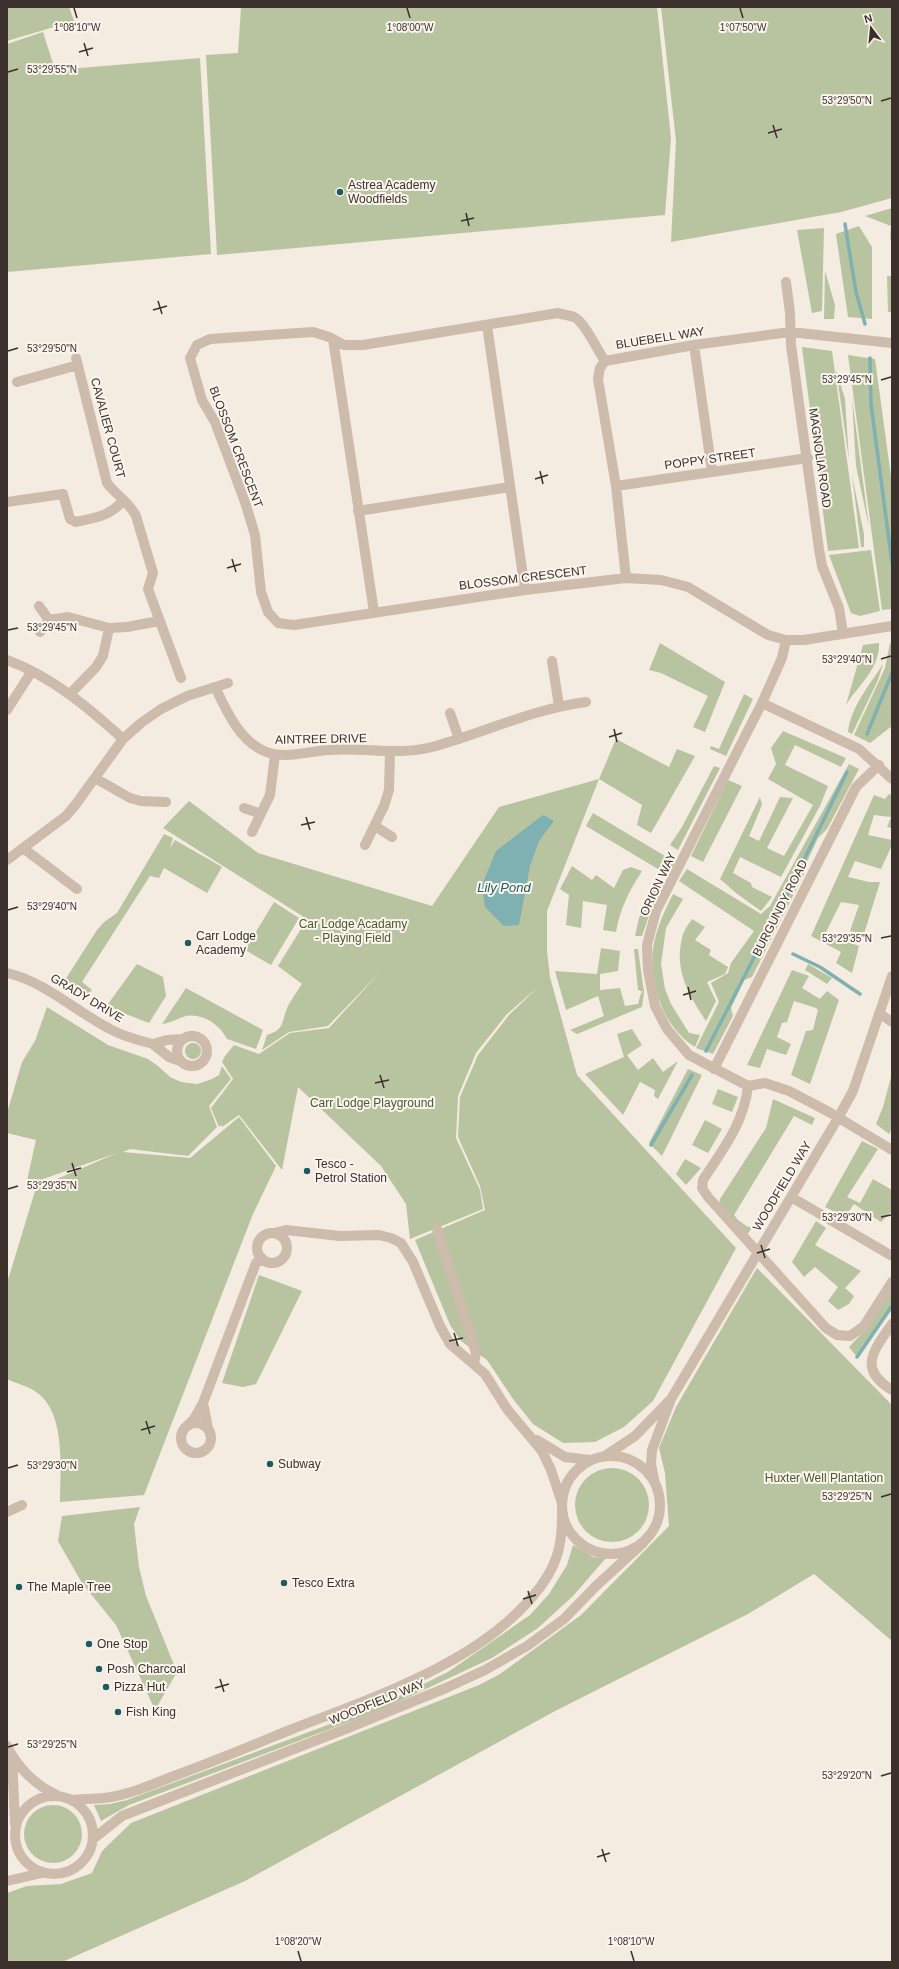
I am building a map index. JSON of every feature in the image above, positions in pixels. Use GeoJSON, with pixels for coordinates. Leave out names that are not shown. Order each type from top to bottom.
{"type":"FeatureCollection","features":[{"type":"Feature","properties":{"kind":"street","name":"MAGNOLIA ROAD"},"geometry":{"type":"LineString","coordinates":[[786,282],[790,332],[821,560],[838,608],[843,634]]}},
{"type":"Feature","properties":{"kind":"street","name":"BLOSSOM CRESCENT"},"geometry":{"type":"LineString","coordinates":[[605,361],[586,328],[575,317],[558,313],[363,346],[344,345],[333,339],[313,332],[210,339],[197,345],[190,358],[202,400],[215,422],[249,515],[255,535],[261,592],[268,612],[278,623],[294,625],[525,590],[626,578],[661,580],[688,587],[768,635],[786,640],[804,640],[892,626]]}},
{"type":"Feature","properties":{"kind":"street"},"geometry":{"type":"LineString","coordinates":[[487,325],[525,590]]}},
{"type":"Feature","properties":{"kind":"street","name":"BLUEBELL WAY"},"geometry":{"type":"LineString","coordinates":[[626,578],[616,486],[598,378],[600,368],[605,361],[694,345],[790,332],[892,343]]}},
{"type":"Feature","properties":{"kind":"street"},"geometry":{"type":"LineString","coordinates":[[333,339],[374,612]]}},
{"type":"Feature","properties":{"kind":"street"},"geometry":{"type":"LineString","coordinates":[[694,345],[712,472]]}},
{"type":"Feature","properties":{"kind":"street","name":"CAVALIER COURT"},"geometry":{"type":"LineString","coordinates":[[17,382],[77,362],[108,482],[116,495],[132,508],[136,516],[153,573],[148,589],[181,678]]}},
{"type":"Feature","properties":{"kind":"street","name":"POPPY STREET"},"geometry":{"type":"LineString","coordinates":[[616,486],[808,458]]}},
{"type":"Feature","properties":{"kind":"street"},"geometry":{"type":"LineString","coordinates":[[358,511],[510,487]]}},
{"type":"Feature","properties":{"kind":"street"},"geometry":{"type":"LineString","coordinates":[[7,499],[63,494],[70,519],[76,522],[113,512],[124,501]]}},
{"type":"Feature","properties":{"kind":"street"},"geometry":{"type":"LineString","coordinates":[[39,606],[49,620]]}},
{"type":"Feature","properties":{"kind":"street"},"geometry":{"type":"LineString","coordinates":[[40,632],[49,620],[68,617],[109,628],[127,627],[159,620]]}},
{"type":"Feature","properties":{"kind":"street"},"geometry":{"type":"LineString","coordinates":[[70,694],[96,667],[103,656],[109,628]]}},
{"type":"Feature","properties":{"kind":"street","name":"ORION WAY"},"geometry":{"type":"LineString","coordinates":[[748,1086],[690,1055],[667,1029],[655,1006],[648,970],[647,945],[656,911],[762,703],[782,658],[786,640]]}},
{"type":"Feature","properties":{"kind":"street"},"geometry":{"type":"LineString","coordinates":[[7,660],[32,671],[70,694],[123,739]]}},
{"type":"Feature","properties":{"kind":"street"},"geometry":{"type":"LineString","coordinates":[[552,661],[559,706]]}},
{"type":"Feature","properties":{"kind":"street"},"geometry":{"type":"LineString","coordinates":[[7,710],[32,671]]}},
{"type":"Feature","properties":{"kind":"street"},"geometry":{"type":"LineString","coordinates":[[7,860],[66,816],[123,739],[141,723],[160,709],[187,696],[228,683]]}},
{"type":"Feature","properties":{"kind":"street","name":"AINTREE DRIVE"},"geometry":{"type":"LineString","coordinates":[[215,687],[226,711],[250,742],[274,755],[329,750],[390,752],[431,747],[559,706],[586,702]]}},
{"type":"Feature","properties":{"kind":"street"},"geometry":{"type":"LineString","coordinates":[[762,703],[859,749],[891,775]]}},
{"type":"Feature","properties":{"kind":"street"},"geometry":{"type":"LineString","coordinates":[[450,713],[459,739]]}},
{"type":"Feature","properties":{"kind":"street"},"geometry":{"type":"LineString","coordinates":[[365,845],[384,806],[389,790],[390,752]]}},
{"type":"Feature","properties":{"kind":"street"},"geometry":{"type":"LineString","coordinates":[[252,832],[270,795],[274,755]]}},
{"type":"Feature","properties":{"kind":"street","name":"BURGUNDY ROAD"},"geometry":{"type":"LineString","coordinates":[[714,1069],[856,787],[879,765]]}},
{"type":"Feature","properties":{"kind":"street"},"geometry":{"type":"LineString","coordinates":[[95,778],[130,798],[141,801],[166,802]]}},
{"type":"Feature","properties":{"kind":"street"},"geometry":{"type":"LineString","coordinates":[[244,808],[261,814]]}},
{"type":"Feature","properties":{"kind":"street"},"geometry":{"type":"LineString","coordinates":[[375,826],[392,837]]}},
{"type":"Feature","properties":{"kind":"street"},"geometry":{"type":"LineString","coordinates":[[23,848],[77,889]]}},
{"type":"Feature","properties":{"kind":"street","name":"GRADY DRIVE"},"geometry":{"type":"LineString","coordinates":[[7,973],[34,982],[110,1029],[134,1040],[153,1044],[169,1057],[180,1062],[192,1066],[205,1061],[207,1056],[208,1049],[200,1038],[195,1036],[183,1039],[167,1040],[153,1044]]}},
{"type":"Feature","properties":{"kind":"street","name":"WOODFIELD WAY"},"geometry":{"type":"LineString","coordinates":[[654,1479],[651,1464],[652,1450],[671,1399],[838,1118],[853,1090],[892,976]]}},
{"type":"Feature","properties":{"kind":"street"},"geometry":{"type":"LineString","coordinates":[[879,1013],[892,1022]]}},
{"type":"Feature","properties":{"kind":"street"},"geometry":{"type":"LineString","coordinates":[[180,1062],[177,1050],[183,1039]]}},
{"type":"Feature","properties":{"kind":"street"},"geometry":{"type":"LineString","coordinates":[[892,1150],[789,1091],[765,1083],[748,1086],[746,1104],[740,1122],[703,1180],[702,1188],[708,1198],[826,1328],[838,1335],[850,1336],[864,1326],[892,1282]]}},
{"type":"Feature","properties":{"kind":"street"},"geometry":{"type":"LineString","coordinates":[[791,1197],[892,1256]]}},
{"type":"Feature","properties":{"kind":"street"},"geometry":{"type":"LineString","coordinates":[[437,1229],[476,1353],[474,1364]]}},
{"type":"Feature","properties":{"kind":"street"},"geometry":{"type":"LineString","coordinates":[[307,1234],[295,1238],[283,1258],[276,1262],[271,1263],[262,1258],[257,1248],[260,1240],[267,1233],[286,1230],[307,1234],[340,1236],[378,1235],[391,1238],[401,1243],[413,1262],[440,1326],[450,1344],[484,1374],[507,1409],[542,1451],[551,1470],[568,1528],[579,1542],[590,1549],[607,1554],[628,1551],[643,1543],[656,1527],[661,1510],[659,1492],[654,1479],[642,1466],[632,1460],[616,1455],[590,1460],[576,1470],[565,1488],[562,1506]]}},
{"type":"Feature","properties":{"kind":"street"},"geometry":{"type":"LineString","coordinates":[[274,1233],[286,1240],[287,1251]]}},
{"type":"Feature","properties":{"kind":"street"},"geometry":{"type":"LineString","coordinates":[[203,1403],[208,1428],[211,1435],[210,1444],[204,1451],[195,1453],[189,1451],[182,1444],[182,1433],[186,1426],[194,1419],[203,1403],[256,1263],[262,1258]]}},
{"type":"Feature","properties":{"kind":"street"},"geometry":{"type":"LineString","coordinates":[[892,1324],[875,1347],[870,1359],[873,1372],[880,1383],[892,1390]]}},
{"type":"Feature","properties":{"kind":"street","name":"WOODFIELD WAY"},"geometry":{"type":"LineString","coordinates":[[605,1456],[635,1436],[671,1399]]}},
{"type":"Feature","properties":{"kind":"street"},"geometry":{"type":"LineString","coordinates":[[186,1426],[200,1423],[208,1428]]}},
{"type":"Feature","properties":{"kind":"street"},"geometry":{"type":"LineString","coordinates":[[526,1432],[565,1457],[590,1460]]}},
{"type":"Feature","properties":{"kind":"street"},"geometry":{"type":"LineString","coordinates":[[7,1512],[22,1505]]}},
{"type":"Feature","properties":{"kind":"street","name":"WOODFIELD WAY"},"geometry":{"type":"LineString","coordinates":[[70,1800],[104,1798],[132,1792],[216,1760],[403,1684],[444,1664],[478,1644],[504,1624],[532,1597],[549,1575],[560,1548],[562,1506]]}},
{"type":"Feature","properties":{"kind":"street","name":"WOODFIELD WAY"},"geometry":{"type":"LineString","coordinates":[[93,1839],[128,1813],[348,1728],[446,1688],[485,1670],[527,1646],[564,1619],[596,1586],[643,1543]]}},
{"type":"Feature","properties":{"kind":"street"},"geometry":{"type":"LineString","coordinates":[[7,1746],[12,1756],[32,1779],[44,1789],[82,1807],[90,1818],[93,1839],[90,1852],[82,1863],[69,1872],[56,1874],[42,1873],[7,1881]]}},
{"type":"Feature","properties":{"kind":"street"},"geometry":{"type":"LineString","coordinates":[[12,1756],[15,1840],[17,1849],[24,1861],[42,1873]]}},
{"type":"Feature","properties":{"kind":"street"},"geometry":{"type":"LineString","coordinates":[[15,1826],[28,1806],[39,1799],[59,1796]]}},
{"type":"Feature","properties":{"kind":"street"},"geometry":{"type":"LineString","coordinates":[[7,1847],[15,1840]]}},
{"type":"Feature","properties":{"kind":"green space"},"geometry":{"type":"Polygon","coordinates":[[[7,7],[69,7],[74,21],[7,41],[7,7]]]}},
{"type":"Feature","properties":{"kind":"green space"},"geometry":{"type":"Polygon","coordinates":[[[241,7],[657,7],[671,138],[665,215],[217,255],[206,55],[238,53],[241,7]]]}},
{"type":"Feature","properties":{"kind":"green space"},"geometry":{"type":"Polygon","coordinates":[[[661,7],[892,7],[892,198],[841,212],[671,242],[676,141],[661,7]]]}},
{"type":"Feature","properties":{"kind":"green space"},"geometry":{"type":"Polygon","coordinates":[[[43,32],[55,70],[200,58],[211,254],[7,272],[7,44],[43,32]]]}},
{"type":"Feature","properties":{"kind":"green space"},"geometry":{"type":"Polygon","coordinates":[[[892,208],[892,238],[890,240],[891,226],[865,216],[892,208]]]}},
{"type":"Feature","properties":{"kind":"green space"},"geometry":{"type":"Polygon","coordinates":[[[859,226],[872,247],[872,319],[848,317],[836,234],[859,226]]]}},
{"type":"Feature","properties":{"kind":"green space"},"geometry":{"type":"Polygon","coordinates":[[[824,228],[822,311],[812,313],[797,230],[824,228]]]}},
{"type":"Feature","properties":{"kind":"green space"},"geometry":{"type":"Polygon","coordinates":[[[825,271],[835,305],[834,319],[824,319],[825,271]]]}},
{"type":"Feature","properties":{"kind":"green space"},"geometry":{"type":"Polygon","coordinates":[[[887,276],[892,276],[892,312],[888,312],[887,276]]]}},
{"type":"Feature","properties":{"kind":"green space"},"geometry":{"type":"Polygon","coordinates":[[[802,347],[832,351],[859,548],[828,551],[802,347]]]}},
{"type":"Feature","properties":{"kind":"green space"},"geometry":{"type":"Polygon","coordinates":[[[848,355],[875,359],[892,484],[892,609],[882,610],[848,355]]]}},
{"type":"Feature","properties":{"kind":"green space"},"geometry":{"type":"Polygon","coordinates":[[[836,369],[845,399],[849,460],[836,369]]]}},
{"type":"Feature","properties":{"kind":"green space"},"geometry":{"type":"Polygon","coordinates":[[[852,398],[869,527],[856,466],[852,398]]]}},
{"type":"Feature","properties":{"kind":"green space"},"geometry":{"type":"Polygon","coordinates":[[[852,475],[864,534],[864,547],[861,547],[852,475]]]}},
{"type":"Feature","properties":{"kind":"green space"},"geometry":{"type":"Polygon","coordinates":[[[871,550],[880,611],[860,616],[851,613],[829,555],[871,550]]]}},
{"type":"Feature","properties":{"kind":"green space"},"geometry":{"type":"Polygon","coordinates":[[[660,643],[725,682],[705,732],[693,727],[708,696],[661,673],[649,670],[660,643]]]}},
{"type":"Feature","properties":{"kind":"green space"},"geometry":{"type":"Polygon","coordinates":[[[879,643],[876,661],[872,669],[846,705],[863,645],[879,643]]]}},
{"type":"Feature","properties":{"kind":"green space"},"geometry":{"type":"Polygon","coordinates":[[[890,643],[892,643],[892,726],[870,743],[854,735],[885,668],[890,643]]]}},
{"type":"Feature","properties":{"kind":"green space"},"geometry":{"type":"Polygon","coordinates":[[[883,664],[878,680],[852,734],[848,732],[853,714],[861,696],[883,664]]]}},
{"type":"Feature","properties":{"kind":"green space"},"geometry":{"type":"Polygon","coordinates":[[[744,694],[753,699],[726,756],[710,749],[711,746],[719,749],[744,694]]]}},
{"type":"Feature","properties":{"kind":"green space"},"geometry":{"type":"Polygon","coordinates":[[[783,731],[846,758],[841,767],[795,745],[785,765],[828,786],[820,806],[781,877],[740,857],[733,873],[751,883],[752,887],[772,897],[761,911],[720,879],[760,797],[762,805],[749,836],[759,841],[780,797],[793,798],[767,848],[784,856],[813,805],[768,779],[776,764],[771,748],[783,731]]]}},
{"type":"Feature","properties":{"kind":"green space"},"geometry":{"type":"Polygon","coordinates":[[[616,739],[669,767],[677,749],[695,756],[651,833],[637,825],[642,805],[599,779],[616,739]]]}},
{"type":"Feature","properties":{"kind":"green space"},"geometry":{"type":"Polygon","coordinates":[[[849,764],[859,769],[827,829],[818,838],[805,866],[804,874],[752,977],[744,980],[731,1008],[733,1016],[713,1054],[696,1048],[719,1002],[711,983],[728,973],[731,963],[754,931],[679,881],[687,869],[761,914],[770,906],[849,764]]]}},
{"type":"Feature","properties":{"kind":"green space"},"geometry":{"type":"Polygon","coordinates":[[[714,766],[720,768],[678,850],[670,845],[682,827],[714,766]]]}},
{"type":"Feature","properties":{"kind":"green space"},"geometry":{"type":"Polygon","coordinates":[[[599,779],[547,911],[547,951],[550,977],[577,1075],[736,1248],[653,1401],[624,1427],[595,1442],[563,1443],[533,1424],[513,1399],[487,1360],[461,1341],[450,1325],[415,1240],[485,1210],[480,1186],[458,1137],[460,1097],[478,1055],[509,1015],[538,987],[507,1014],[476,1053],[458,1096],[456,1138],[480,1190],[483,1209],[410,1239],[406,1204],[381,1166],[298,1087],[282,1170],[239,1115],[222,1127],[221,1125],[219,1127],[211,1108],[233,1079],[222,1062],[234,1045],[259,1054],[290,1033],[329,1028],[382,970],[328,1026],[289,1032],[262,1050],[267,1035],[273,1033],[282,1024],[288,1006],[302,984],[278,966],[307,919],[163,828],[189,801],[258,853],[432,906],[499,807],[599,779]]]}},
{"type":"Feature","properties":{"kind":"green space"},"geometry":{"type":"Polygon","coordinates":[[[728,780],[742,786],[703,862],[691,856],[728,780]]]}},
{"type":"Feature","properties":{"kind":"green space"},"geometry":{"type":"Polygon","coordinates":[[[889,794],[892,795],[892,828],[887,827],[891,817],[874,815],[868,835],[892,840],[892,845],[881,869],[855,861],[848,877],[869,882],[880,882],[864,934],[850,931],[859,905],[841,902],[825,934],[859,946],[852,973],[836,963],[841,952],[811,936],[874,795],[885,799],[889,794]]]}},
{"type":"Feature","properties":{"kind":"green space"},"geometry":{"type":"Polygon","coordinates":[[[593,813],[675,862],[668,875],[586,826],[593,813]]]}},
{"type":"Feature","properties":{"kind":"green space"},"geometry":{"type":"Polygon","coordinates":[[[164,834],[173,838],[170,848],[175,840],[222,867],[207,893],[164,868],[159,878],[150,876],[82,982],[92,990],[87,995],[65,980],[97,930],[104,922],[117,913],[164,834]]]}},
{"type":"Feature","properties":{"kind":"green space"},"geometry":{"type":"Polygon","coordinates":[[[572,866],[592,880],[596,875],[614,888],[623,870],[631,867],[642,871],[626,900],[616,932],[603,930],[607,905],[583,901],[581,928],[566,925],[569,895],[560,889],[572,866]]]}},
{"type":"Feature","properties":{"kind":"green space"},"geometry":{"type":"Polygon","coordinates":[[[656,880],[663,885],[654,901],[642,936],[635,936],[639,918],[656,880]]]}},
{"type":"Feature","properties":{"kind":"green space"},"geometry":{"type":"Polygon","coordinates":[[[673,894],[683,899],[666,928],[661,964],[665,989],[671,1004],[689,1033],[700,1035],[695,1047],[683,1038],[666,1015],[655,986],[652,957],[654,943],[662,918],[673,894]]]}},
{"type":"Feature","properties":{"kind":"green space"},"geometry":{"type":"Polygon","coordinates":[[[274,902],[299,918],[271,965],[245,950],[274,902]]]}},
{"type":"Feature","properties":{"kind":"green space"},"geometry":{"type":"Polygon","coordinates":[[[692,919],[705,927],[695,940],[711,950],[709,955],[728,967],[725,974],[707,982],[716,1001],[706,1021],[689,992],[680,961],[680,950],[683,935],[692,919]]]}},
{"type":"Feature","properties":{"kind":"green space"},"geometry":{"type":"Polygon","coordinates":[[[601,948],[620,951],[618,971],[600,974],[600,990],[620,988],[625,1006],[638,1004],[641,993],[643,992],[638,990],[634,949],[638,949],[644,992],[642,1007],[577,1034],[570,1030],[604,1016],[598,996],[566,1010],[555,971],[597,974],[601,948]]]}},
{"type":"Feature","properties":{"kind":"green space"},"geometry":{"type":"Polygon","coordinates":[[[137,964],[163,977],[166,996],[149,1023],[118,1011],[108,1004],[137,964]]]}},
{"type":"Feature","properties":{"kind":"green space"},"geometry":{"type":"Polygon","coordinates":[[[808,964],[832,978],[827,984],[805,970],[808,964]]]}},
{"type":"Feature","properties":{"kind":"green space"},"geometry":{"type":"Polygon","coordinates":[[[792,970],[809,976],[802,988],[820,999],[827,991],[839,1000],[810,1084],[791,1075],[806,1031],[813,1030],[818,1010],[794,1001],[787,1022],[782,1023],[777,1037],[791,1044],[786,1055],[767,1049],[760,1068],[747,1065],[792,970]]]}},
{"type":"Feature","properties":{"kind":"green space"},"geometry":{"type":"Polygon","coordinates":[[[186,988],[263,1030],[256,1049],[227,1039],[220,1029],[210,1021],[199,1016],[186,1016],[162,1024],[186,988]]]}},
{"type":"Feature","properties":{"kind":"green space"},"geometry":{"type":"Polygon","coordinates":[[[47,1007],[108,1045],[148,1059],[170,1077],[181,1082],[197,1084],[212,1079],[219,1075],[222,1066],[231,1079],[209,1106],[217,1127],[188,1156],[130,1149],[123,1152],[190,1158],[239,1117],[276,1166],[253,1214],[144,1495],[60,1502],[59,1441],[52,1411],[44,1399],[33,1390],[7,1379],[7,1283],[36,1188],[117,1153],[26,1185],[36,1140],[7,1133],[7,1113],[22,1062],[35,1041],[47,1007]]]}},
{"type":"Feature","properties":{"kind":"green space"},"geometry":{"type":"Polygon","coordinates":[[[632,1029],[642,1045],[627,1055],[638,1070],[653,1058],[663,1072],[678,1061],[658,1099],[654,1096],[655,1090],[640,1082],[623,1115],[585,1074],[624,1057],[617,1034],[632,1029]]]}},
{"type":"Feature","properties":{"kind":"green space"},"geometry":{"type":"Polygon","coordinates":[[[193,1043],[200,1048],[201,1051],[196,1058],[193,1059],[186,1054],[185,1051],[190,1044],[193,1043]]]}},
{"type":"Feature","properties":{"kind":"green space"},"geometry":{"type":"Polygon","coordinates":[[[688,1069],[702,1075],[662,1156],[649,1143],[688,1069]]]}},
{"type":"Feature","properties":{"kind":"green space"},"geometry":{"type":"Polygon","coordinates":[[[892,1073],[892,1129],[889,1134],[876,1124],[883,1107],[892,1073]]]}},
{"type":"Feature","properties":{"kind":"green space"},"geometry":{"type":"Polygon","coordinates":[[[718,1089],[738,1097],[732,1112],[712,1104],[718,1089]]]}},
{"type":"Feature","properties":{"kind":"green space"},"geometry":{"type":"Polygon","coordinates":[[[773,1099],[815,1118],[812,1125],[794,1116],[734,1215],[748,1227],[753,1226],[747,1235],[719,1204],[720,1199],[766,1128],[773,1099]]]}},
{"type":"Feature","properties":{"kind":"green space"},"geometry":{"type":"Polygon","coordinates":[[[705,1120],[722,1129],[708,1153],[692,1145],[705,1120]]]}},
{"type":"Feature","properties":{"kind":"green space"},"geometry":{"type":"Polygon","coordinates":[[[862,1141],[878,1149],[847,1197],[860,1203],[873,1179],[892,1190],[892,1211],[881,1222],[854,1204],[845,1217],[825,1207],[862,1141]]]}},
{"type":"Feature","properties":{"kind":"green space"},"geometry":{"type":"Polygon","coordinates":[[[685,1159],[701,1168],[686,1185],[676,1174],[685,1159]]]}},
{"type":"Feature","properties":{"kind":"green space"},"geometry":{"type":"Polygon","coordinates":[[[816,1221],[826,1228],[815,1245],[861,1271],[845,1288],[854,1296],[849,1304],[838,1310],[828,1301],[838,1287],[815,1267],[804,1277],[792,1262],[816,1221]]]}},
{"type":"Feature","properties":{"kind":"green space","name":"Huxter Well Plantation"},"geometry":{"type":"Polygon","coordinates":[[[757,1268],[892,1405],[892,1641],[814,1574],[748,1614],[557,1710],[245,1881],[62,1962],[7,1962],[7,1893],[27,1886],[61,1884],[92,1873],[102,1851],[131,1823],[479,1685],[500,1674],[581,1615],[669,1526],[665,1473],[659,1448],[676,1407],[757,1268]]]}},
{"type":"Feature","properties":{"kind":"green space"},"geometry":{"type":"Polygon","coordinates":[[[259,1275],[302,1291],[256,1384],[243,1387],[222,1383],[259,1275]]]}},
{"type":"Feature","properties":{"kind":"green space"},"geometry":{"type":"Polygon","coordinates":[[[892,1291],[892,1306],[857,1357],[849,1347],[869,1326],[892,1291]]]}},
{"type":"Feature","properties":{"kind":"green space"},"geometry":{"type":"Polygon","coordinates":[[[605,1468],[619,1468],[633,1474],[643,1484],[649,1498],[647,1519],[643,1526],[633,1536],[619,1542],[605,1542],[591,1536],[581,1526],[575,1512],[575,1498],[581,1484],[591,1474],[605,1468]]]}},
{"type":"Feature","properties":{"kind":"green space"},"geometry":{"type":"Polygon","coordinates":[[[140,1507],[134,1524],[139,1567],[146,1596],[177,1672],[155,1710],[116,1625],[82,1583],[58,1541],[62,1516],[140,1507]]]}},
{"type":"Feature","properties":{"kind":"green space"},"geometry":{"type":"Polygon","coordinates":[[[573,1545],[593,1557],[606,1558],[573,1596],[538,1628],[492,1658],[383,1709],[129,1805],[101,1821],[94,1805],[110,1804],[127,1800],[381,1705],[448,1672],[530,1615],[549,1594],[567,1565],[573,1545]]]}},
{"type":"Feature","properties":{"kind":"green space"},"geometry":{"type":"Polygon","coordinates":[[[47,1805],[59,1805],[74,1813],[82,1828],[82,1840],[74,1855],[59,1863],[47,1863],[32,1855],[24,1840],[24,1828],[32,1813],[47,1805]]]}},
{"type":"Feature","properties":{"kind":"water","name":"Lily Pond"},"geometry":{"type":"Polygon","coordinates":[[[543,815],[554,821],[539,841],[530,866],[519,925],[504,926],[485,907],[482,885],[496,851],[543,815]]]}},
{"type":"Feature","properties":{"kind":"waterway"},"geometry":{"type":"LineString","coordinates":[[845,224],[856,292],[865,324]]}},
{"type":"Feature","properties":{"kind":"waterway"},"geometry":{"type":"LineString","coordinates":[[870,358],[871,404],[892,563]]}},
{"type":"Feature","properties":{"kind":"waterway"},"geometry":{"type":"LineString","coordinates":[[867,734],[892,673]]}},
{"type":"Feature","properties":{"kind":"waterway"},"geometry":{"type":"LineString","coordinates":[[775,919],[847,772]]}},
{"type":"Feature","properties":{"kind":"waterway"},"geometry":{"type":"LineString","coordinates":[[706,1051],[762,942]]}},
{"type":"Feature","properties":{"kind":"waterway"},"geometry":{"type":"LineString","coordinates":[[793,954],[820,967],[860,994]]}},
{"type":"Feature","properties":{"kind":"waterway"},"geometry":{"type":"LineString","coordinates":[[651,1145],[692,1075]]}},
{"type":"Feature","properties":{"kind":"waterway"},"geometry":{"type":"LineString","coordinates":[[857,1357],[892,1306]]}},
{"type":"Feature","properties":{"kind":"place","name":"Astrea Academy Woodfields"},"geometry":{"type":"Point","coordinates":[340,192]}},
{"type":"Feature","properties":{"kind":"place","name":"Carr Lodge Academy"},"geometry":{"type":"Point","coordinates":[188,943]}},
{"type":"Feature","properties":{"kind":"place","name":"Tesco - Petrol Station"},"geometry":{"type":"Point","coordinates":[307,1171]}},
{"type":"Feature","properties":{"kind":"place","name":"Subway"},"geometry":{"type":"Point","coordinates":[270,1464]}},
{"type":"Feature","properties":{"kind":"place","name":"Tesco Extra"},"geometry":{"type":"Point","coordinates":[284,1583]}},
{"type":"Feature","properties":{"kind":"place","name":"The Maple Tree"},"geometry":{"type":"Point","coordinates":[19,1587]}},
{"type":"Feature","properties":{"kind":"place","name":"One Stop"},"geometry":{"type":"Point","coordinates":[89,1644]}},
{"type":"Feature","properties":{"kind":"place","name":"Posh Charcoal"},"geometry":{"type":"Point","coordinates":[99,1669]}},
{"type":"Feature","properties":{"kind":"place","name":"Pizza Hut"},"geometry":{"type":"Point","coordinates":[106,1687]}},
{"type":"Feature","properties":{"kind":"place","name":"Fish King"},"geometry":{"type":"Point","coordinates":[118,1712]}},
{"type":"Feature","properties":{"kind":"park label","name":"Car Lodge Acadamy - Playing Field"},"geometry":{"type":"Point","coordinates":[353,931]}},
{"type":"Feature","properties":{"kind":"park label","name":"Carr Lodge Playground"},"geometry":{"type":"Point","coordinates":[372,1103]}}]}
